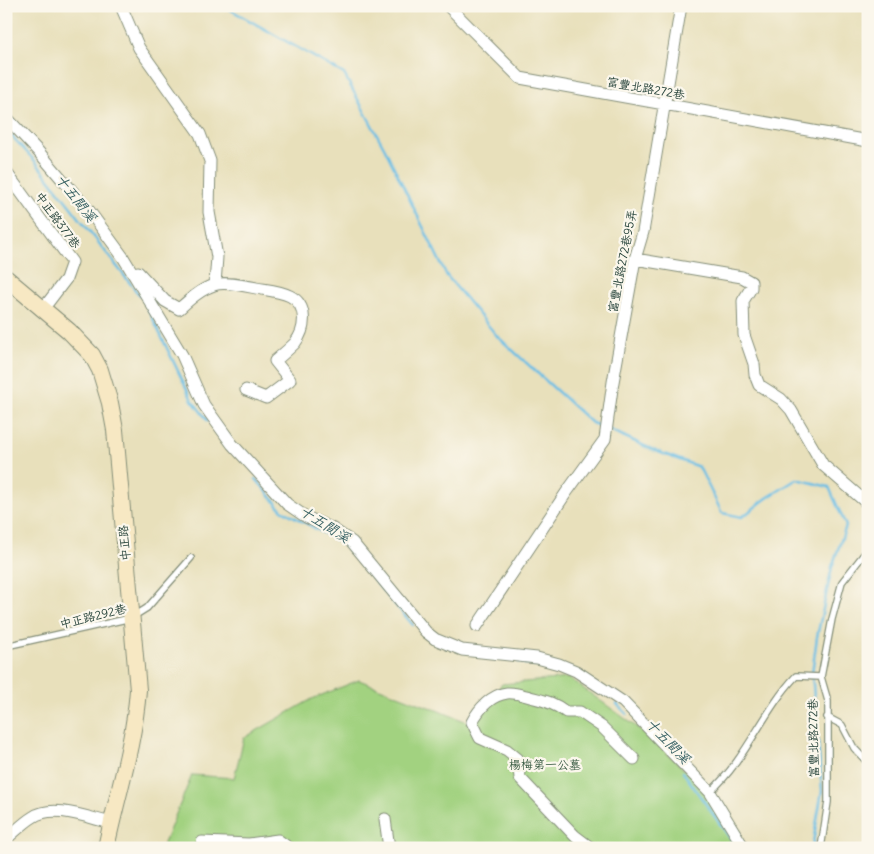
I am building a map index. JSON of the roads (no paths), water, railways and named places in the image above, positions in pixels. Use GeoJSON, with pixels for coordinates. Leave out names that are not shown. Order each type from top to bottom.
{"type":"FeatureCollection","features":[{"type":"Feature","properties":{"kind":"street"},"geometry":{"type":"LineString","coordinates":[[121,6],[139,48],[200,134],[210,161],[209,212],[217,257],[215,284]]}},
{"type":"Feature","properties":{"kind":"street","name":"富豐北路272巷"},"geometry":{"type":"LineString","coordinates":[[448,6],[520,78],[664,106],[868,141]]}},
{"type":"Feature","properties":{"kind":"street","name":"富豐北路272巷95弄"},"geometry":{"type":"LineString","coordinates":[[477,626],[605,439],[613,382],[635,259],[643,232],[681,6]]}},
{"type":"Feature","properties":{"kind":"street"},"geometry":{"type":"LineString","coordinates":[[6,118],[37,150],[90,212],[123,257],[182,355],[204,405],[232,444],[287,504],[306,517],[333,529],[352,542],[426,632],[435,639],[462,650],[537,658],[559,664],[576,671],[623,702],[710,792],[744,848]]}},
{"type":"Feature","properties":{"kind":"street","name":"中正路377巷"},"geometry":{"type":"LineString","coordinates":[[6,172],[11,187],[72,262],[66,279],[43,310]]}},
{"type":"Feature","properties":{"kind":"street"},"geometry":{"type":"LineString","coordinates":[[123,257],[165,301],[179,309],[195,295],[215,284],[243,285],[286,294],[294,298],[302,308],[304,323],[296,342],[275,361],[290,380],[266,398],[246,390]]}},
{"type":"Feature","properties":{"kind":"street"},"geometry":{"type":"LineString","coordinates":[[635,259],[742,277],[751,282],[751,288],[743,301],[744,335],[759,385],[781,399],[791,410],[823,465],[868,504]]}},
{"type":"Feature","properties":{"kind":"street","name":"中正路"},"geometry":{"type":"LineString","coordinates":[[6,278],[69,332],[92,355],[100,370],[110,403],[116,439],[138,690],[136,717],[130,749],[106,848]]}},
{"type":"Feature","properties":{"kind":"street"},"geometry":{"type":"LineString","coordinates":[[591,848],[575,836],[520,778],[518,759],[507,750],[480,738],[472,722],[477,713],[489,700],[508,693],[525,696],[556,704],[566,712],[580,712],[602,727],[634,758]]}},
{"type":"Feature","properties":{"kind":"street"},"geometry":{"type":"LineString","coordinates":[[6,839],[34,816],[47,810],[61,811],[111,823]]}},
{"type":"Feature","properties":{"kind":"street"},"geometry":{"type":"LineString","coordinates":[[385,819],[389,848]]}},
{"type":"Feature","properties":{"kind":"street"},"geometry":{"type":"LineString","coordinates":[[202,842],[248,844],[278,840],[289,848]]}},
{"type":"Feature","properties":{"kind":"lane","name":"富豐北路272巷"},"geometry":{"type":"LineString","coordinates":[[821,848],[828,802],[828,701],[820,677],[842,582],[868,549]]}},
{"type":"Feature","properties":{"kind":"lane","name":"中正路292巷"},"geometry":{"type":"LineString","coordinates":[[6,646],[131,618],[147,608],[191,558]]}},
{"type":"Feature","properties":{"kind":"lane"},"geometry":{"type":"LineString","coordinates":[[710,792],[724,780],[782,691],[796,676],[820,677]]}},
{"type":"Feature","properties":{"kind":"lane"},"geometry":{"type":"LineString","coordinates":[[827,717],[842,725],[854,748],[868,763]]}},
{"type":"Feature","properties":{"kind":"lane"},"geometry":{"type":"LineString","coordinates":[[6,845],[12,848]]}},
{"type":"Feature","properties":{"kind":"waterway"},"geometry":{"type":"LineString","coordinates":[[224,6],[344,74],[385,149],[447,276],[497,336],[592,423],[602,427]]}},
{"type":"Feature","properties":{"kind":"waterway","name":"十五間溪"},"geometry":{"type":"LineString","coordinates":[[6,130],[35,161],[140,296]]}},
{"type":"Feature","properties":{"kind":"waterway","name":"十五間溪"},"geometry":{"type":"LineString","coordinates":[[148,309],[192,400],[208,421]]}},
{"type":"Feature","properties":{"kind":"waterway"},"geometry":{"type":"LineString","coordinates":[[610,430],[653,450],[699,467],[722,513],[742,517],[797,479],[829,487],[846,526],[832,567],[817,637],[812,673],[822,791],[812,848]]}},
{"type":"Feature","properties":{"kind":"waterway","name":"十五間溪"},"geometry":{"type":"LineString","coordinates":[[256,479],[282,510],[343,544],[413,625]]}},
{"type":"Feature","properties":{"kind":"waterway","name":"十五間溪"},"geometry":{"type":"LineString","coordinates":[[519,662],[567,673]]}},
{"type":"Feature","properties":{"kind":"waterway","name":"十五間溪"},"geometry":{"type":"LineString","coordinates":[[617,704],[627,714]]}},
{"type":"Feature","properties":{"kind":"waterway","name":"十五間溪"},"geometry":{"type":"LineString","coordinates":[[683,772],[735,845]]}},
{"type":"Feature","properties":{"kind":"park label","name":"楊梅第一公墓"},"geometry":{"type":"Point","coordinates":[545,764]}}]}
